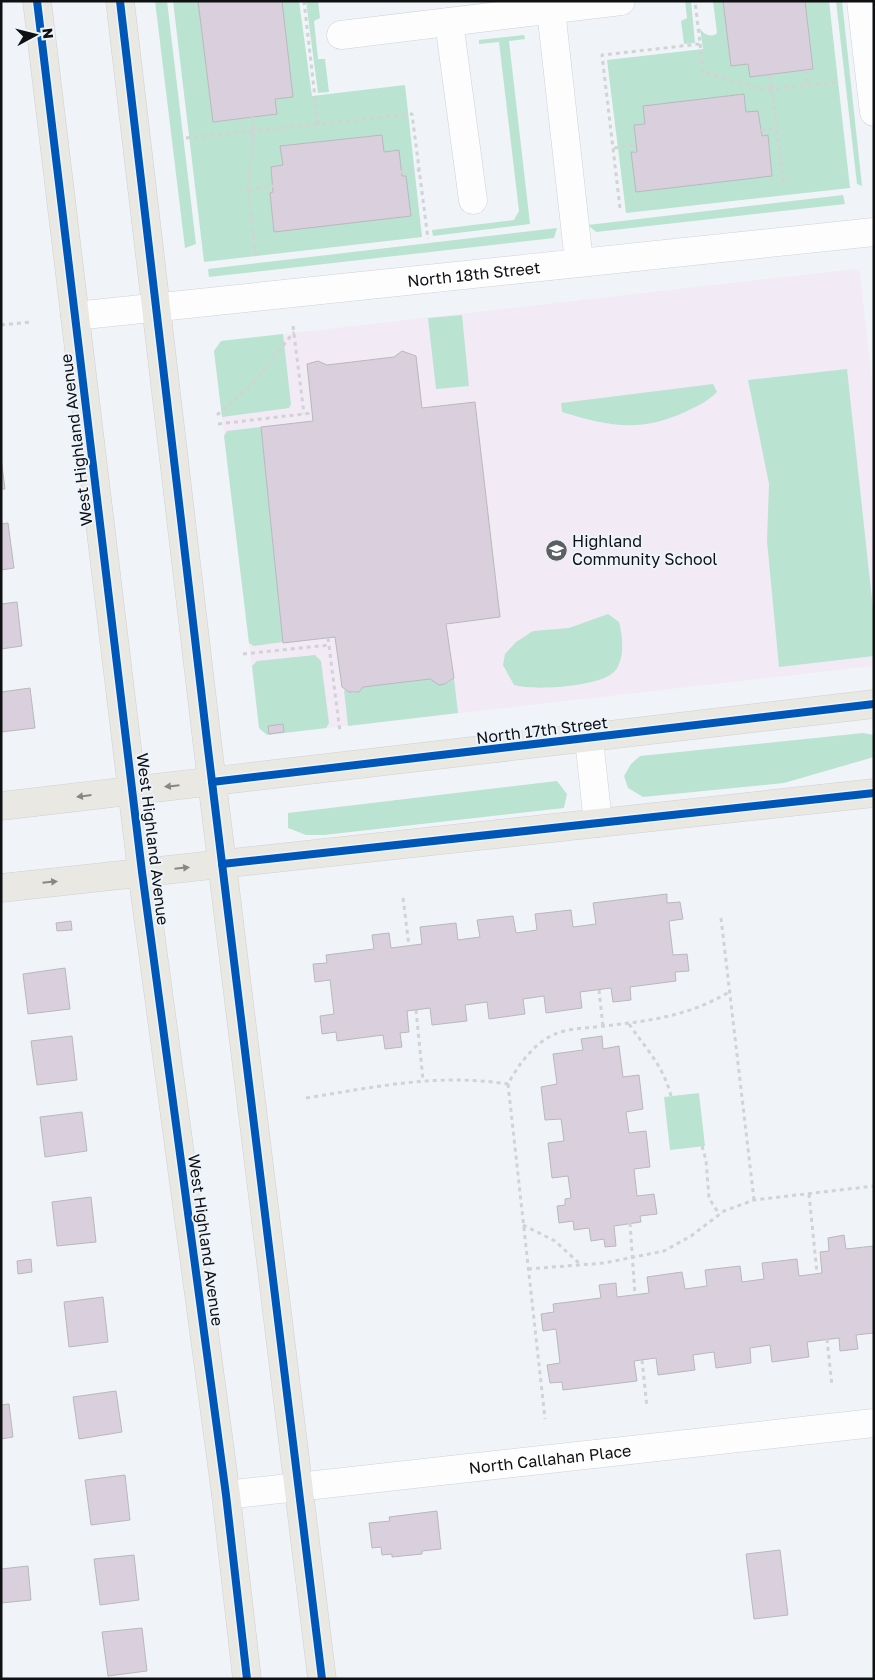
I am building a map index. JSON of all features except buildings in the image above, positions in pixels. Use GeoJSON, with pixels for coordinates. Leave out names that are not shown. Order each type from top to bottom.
{"type":"FeatureCollection","features":[{"type":"Feature","properties":{"kind":"main road","name":"West Highland Avenue"},"geometry":{"type":"LineString","coordinates":[[37,1],[142,872],[226,1495],[247,1679]]}},
{"type":"Feature","properties":{"kind":"main road"},"geometry":{"type":"LineString","coordinates":[[120,1],[212,782],[322,1679]]}},
{"type":"Feature","properties":{"kind":"main road","name":"North 17th Street"},"geometry":{"type":"LineString","coordinates":[[1,806],[589,739],[874,704]]}},
{"type":"Feature","properties":{"kind":"main road"},"geometry":{"type":"LineString","coordinates":[[1,888],[874,793]]}},
{"type":"Feature","properties":{"kind":"street"},"geometry":{"type":"LineString","coordinates":[[341,35],[621,1]]}},
{"type":"Feature","properties":{"kind":"street"},"geometry":{"type":"LineString","coordinates":[[861,1],[874,112]]}},
{"type":"Feature","properties":{"kind":"street"},"geometry":{"type":"LineString","coordinates":[[551,10],[579,262]]}},
{"type":"Feature","properties":{"kind":"street"},"geometry":{"type":"LineString","coordinates":[[449,22],[473,200]]}},
{"type":"Feature","properties":{"kind":"street","name":"North 18th Street"},"geometry":{"type":"LineString","coordinates":[[75,316],[155,306],[874,232]]}},
{"type":"Feature","properties":{"kind":"street"},"geometry":{"type":"LineString","coordinates":[[589,739],[598,822]]}},
{"type":"Feature","properties":{"kind":"street","name":"North Callahan Place"},"geometry":{"type":"LineString","coordinates":[[226,1495],[874,1423]]}},
{"type":"Feature","properties":{"kind":"path"},"geometry":{"type":"LineString","coordinates":[[304,1],[318,124]]}},
{"type":"Feature","properties":{"kind":"path"},"geometry":{"type":"LineString","coordinates":[[694,1],[704,72],[764,90],[842,82]]}},
{"type":"Feature","properties":{"kind":"path"},"geometry":{"type":"LineString","coordinates":[[620,208],[602,55],[700,44]]}},
{"type":"Feature","properties":{"kind":"path"},"geometry":{"type":"LineString","coordinates":[[806,70],[807,86]]}},
{"type":"Feature","properties":{"kind":"path"},"geometry":{"type":"LineString","coordinates":[[770,74],[784,185]]}},
{"type":"Feature","properties":{"kind":"path"},"geometry":{"type":"LineString","coordinates":[[186,138],[412,114],[428,239]]}},
{"type":"Feature","properties":{"kind":"path"},"geometry":{"type":"LineString","coordinates":[[252,117],[254,131],[248,190],[256,259]]}},
{"type":"Feature","properties":{"kind":"path"},"geometry":{"type":"LineString","coordinates":[[761,130],[776,128]]}},
{"type":"Feature","properties":{"kind":"path"},"geometry":{"type":"LineString","coordinates":[[614,148],[636,145]]}},
{"type":"Feature","properties":{"kind":"path"},"geometry":{"type":"LineString","coordinates":[[402,172],[420,170]]}},
{"type":"Feature","properties":{"kind":"path"},"geometry":{"type":"LineString","coordinates":[[248,190],[272,186]]}},
{"type":"Feature","properties":{"kind":"path"},"geometry":{"type":"LineString","coordinates":[[1,325],[32,322]]}},
{"type":"Feature","properties":{"kind":"path"},"geometry":{"type":"LineString","coordinates":[[293,326],[304,414]]}},
{"type":"Feature","properties":{"kind":"path"},"geometry":{"type":"LineString","coordinates":[[217,414],[256,380],[294,332]]}},
{"type":"Feature","properties":{"kind":"path"},"geometry":{"type":"LineString","coordinates":[[218,424],[312,413]]}},
{"type":"Feature","properties":{"kind":"path"},"geometry":{"type":"LineString","coordinates":[[328,638],[340,732]]}},
{"type":"Feature","properties":{"kind":"path"},"geometry":{"type":"LineString","coordinates":[[243,654],[329,645]]}},
{"type":"Feature","properties":{"kind":"path"},"geometry":{"type":"LineString","coordinates":[[403,898],[409,946]]}},
{"type":"Feature","properties":{"kind":"path"},"geometry":{"type":"LineString","coordinates":[[720,918],[754,1200]]}},
{"type":"Feature","properties":{"kind":"path"},"geometry":{"type":"LineString","coordinates":[[599,990],[603,1026]]}},
{"type":"Feature","properties":{"kind":"path"},"geometry":{"type":"LineString","coordinates":[[544,1419],[508,1084],[516,1069],[536,1048],[555,1034],[676,1015],[706,1005],[729,992]]}},
{"type":"Feature","properties":{"kind":"path"},"geometry":{"type":"LineString","coordinates":[[416,1010],[424,1080]]}},
{"type":"Feature","properties":{"kind":"path"},"geometry":{"type":"LineString","coordinates":[[629,1023],[657,1061],[666,1077],[671,1096]]}},
{"type":"Feature","properties":{"kind":"path"},"geometry":{"type":"LineString","coordinates":[[306,1098],[424,1080],[477,1079],[508,1084]]}},
{"type":"Feature","properties":{"kind":"path"},"geometry":{"type":"LineString","coordinates":[[702,1146],[706,1160],[709,1198],[719,1214]]}},
{"type":"Feature","properties":{"kind":"path"},"geometry":{"type":"LineString","coordinates":[[528,1269],[581,1266],[634,1258],[664,1251],[691,1236],[719,1214],[754,1200],[874,1186]]}},
{"type":"Feature","properties":{"kind":"path"},"geometry":{"type":"LineString","coordinates":[[809,1194],[817,1273]]}},
{"type":"Feature","properties":{"kind":"path"},"geometry":{"type":"LineString","coordinates":[[630,1223],[634,1258],[635,1295]]}},
{"type":"Feature","properties":{"kind":"path"},"geometry":{"type":"LineString","coordinates":[[523,1225],[556,1241],[581,1266]]}},
{"type":"Feature","properties":{"kind":"path"},"geometry":{"type":"LineString","coordinates":[[827,1339],[832,1386]]}},
{"type":"Feature","properties":{"kind":"path"},"geometry":{"type":"LineString","coordinates":[[642,1360],[647,1407]]}},
{"type":"Feature","properties":{"kind":"shaded area","name":"Highland Community School"},"geometry":{"type":"Polygon","coordinates":[[[854,269],[860,272],[874,400],[874,666],[267,735],[259,728],[214,351],[221,341],[854,269]]]}},
{"type":"Feature","properties":{"kind":"green space"},"geometry":{"type":"Polygon","coordinates":[[[155,1],[167,1],[196,244],[185,248],[155,1]]]}},
{"type":"Feature","properties":{"kind":"green space"},"geometry":{"type":"Polygon","coordinates":[[[173,1],[198,1],[213,122],[277,114],[275,99],[293,97],[282,1],[299,1],[312,96],[405,85],[422,237],[204,262],[173,1]],[[382,135],[281,146],[283,165],[271,167],[273,192],[270,193],[274,231],[410,215],[406,176],[402,176],[384,152],[382,135]]]}},
{"type":"Feature","properties":{"kind":"green space"},"geometry":{"type":"Polygon","coordinates":[[[306,1],[318,1],[320,18],[314,21],[318,59],[325,59],[329,92],[318,93],[306,1]]]}},
{"type":"Feature","properties":{"kind":"green space"},"geometry":{"type":"Polygon","coordinates":[[[685,1],[691,1],[695,43],[684,44],[681,21],[687,18],[685,1]]]}},
{"type":"Feature","properties":{"kind":"green space"},"geometry":{"type":"Polygon","coordinates":[[[713,1],[723,1],[731,66],[748,64],[750,77],[813,69],[805,1],[829,1],[850,188],[626,213],[607,60],[703,49],[700,29],[708,35],[717,33],[713,1]],[[758,111],[634,125],[637,151],[632,152],[772,176],[768,136],[762,136],[758,111]]]}},
{"type":"Feature","properties":{"kind":"green space"},"geometry":{"type":"Polygon","coordinates":[[[836,1],[842,1],[862,186],[857,184],[836,1]]]}},
{"type":"Feature","properties":{"kind":"green space"},"geometry":{"type":"Polygon","coordinates":[[[524,35],[525,39],[509,41],[530,224],[433,236],[432,230],[514,220],[519,211],[499,42],[479,44],[479,40],[524,35]]]}},
{"type":"Feature","properties":{"kind":"green space"},"geometry":{"type":"Polygon","coordinates":[[[843,195],[845,204],[596,232],[588,225],[843,195]]]}},
{"type":"Feature","properties":{"kind":"green space"},"geometry":{"type":"Polygon","coordinates":[[[557,228],[554,238],[209,277],[208,269],[557,228]]]}},
{"type":"Feature","properties":{"kind":"green space"},"geometry":{"type":"Polygon","coordinates":[[[462,315],[469,386],[436,389],[428,318],[462,315]]]}},
{"type":"Feature","properties":{"kind":"green space"},"geometry":{"type":"Polygon","coordinates":[[[283,334],[291,404],[289,408],[222,417],[214,351],[221,341],[283,334]]]}},
{"type":"Feature","properties":{"kind":"green space"},"geometry":{"type":"Polygon","coordinates":[[[847,369],[874,618],[874,656],[779,667],[767,541],[769,484],[748,380],[847,369]]]}},
{"type":"Feature","properties":{"kind":"green space"},"geometry":{"type":"Polygon","coordinates":[[[713,384],[717,392],[706,401],[669,419],[653,423],[638,425],[609,424],[562,412],[561,403],[713,384]]]}},
{"type":"Feature","properties":{"kind":"green space"},"geometry":{"type":"Polygon","coordinates":[[[261,427],[283,642],[254,646],[249,643],[224,436],[227,431],[261,427]]]}},
{"type":"Feature","properties":{"kind":"green space"},"geometry":{"type":"Polygon","coordinates":[[[608,614],[619,622],[621,634],[622,654],[615,671],[596,681],[582,684],[536,688],[514,685],[503,665],[505,654],[516,642],[533,631],[569,628],[608,614]]]}},
{"type":"Feature","properties":{"kind":"green space"},"geometry":{"type":"Polygon","coordinates":[[[315,655],[321,661],[329,723],[326,728],[267,735],[259,728],[252,666],[257,661],[315,655]]]}},
{"type":"Feature","properties":{"kind":"green space"},"geometry":{"type":"Polygon","coordinates":[[[454,678],[458,713],[348,726],[344,690],[354,693],[363,687],[430,679],[439,684],[445,684],[454,678]]]}},
{"type":"Feature","properties":{"kind":"green space"},"geometry":{"type":"Polygon","coordinates":[[[863,733],[874,735],[874,757],[784,783],[643,797],[628,788],[624,776],[631,764],[640,756],[863,733]]]}},
{"type":"Feature","properties":{"kind":"green space"},"geometry":{"type":"Polygon","coordinates":[[[557,781],[567,794],[564,808],[324,835],[306,835],[288,828],[288,813],[557,781]]]}},
{"type":"Feature","properties":{"kind":"green space"},"geometry":{"type":"Polygon","coordinates":[[[699,1093],[705,1146],[670,1150],[664,1097],[699,1093]]]}},
{"type":"Feature","properties":{"kind":"cycle path"},"geometry":{"type":"LineString","coordinates":[[37,1],[142,872],[226,1495],[247,1679]]}},
{"type":"Feature","properties":{"kind":"cycle path"},"geometry":{"type":"LineString","coordinates":[[120,1],[207,741],[322,1679]]}},
{"type":"Feature","properties":{"kind":"cycle path"},"geometry":{"type":"LineString","coordinates":[[212,782],[874,704]]}},
{"type":"Feature","properties":{"kind":"cycle path"},"geometry":{"type":"LineString","coordinates":[[222,864],[874,793]]}},
{"type":"Feature","properties":{"kind":"place","name":"Highland Community School"},"geometry":{"type":"Point","coordinates":[556,550]}}]}
